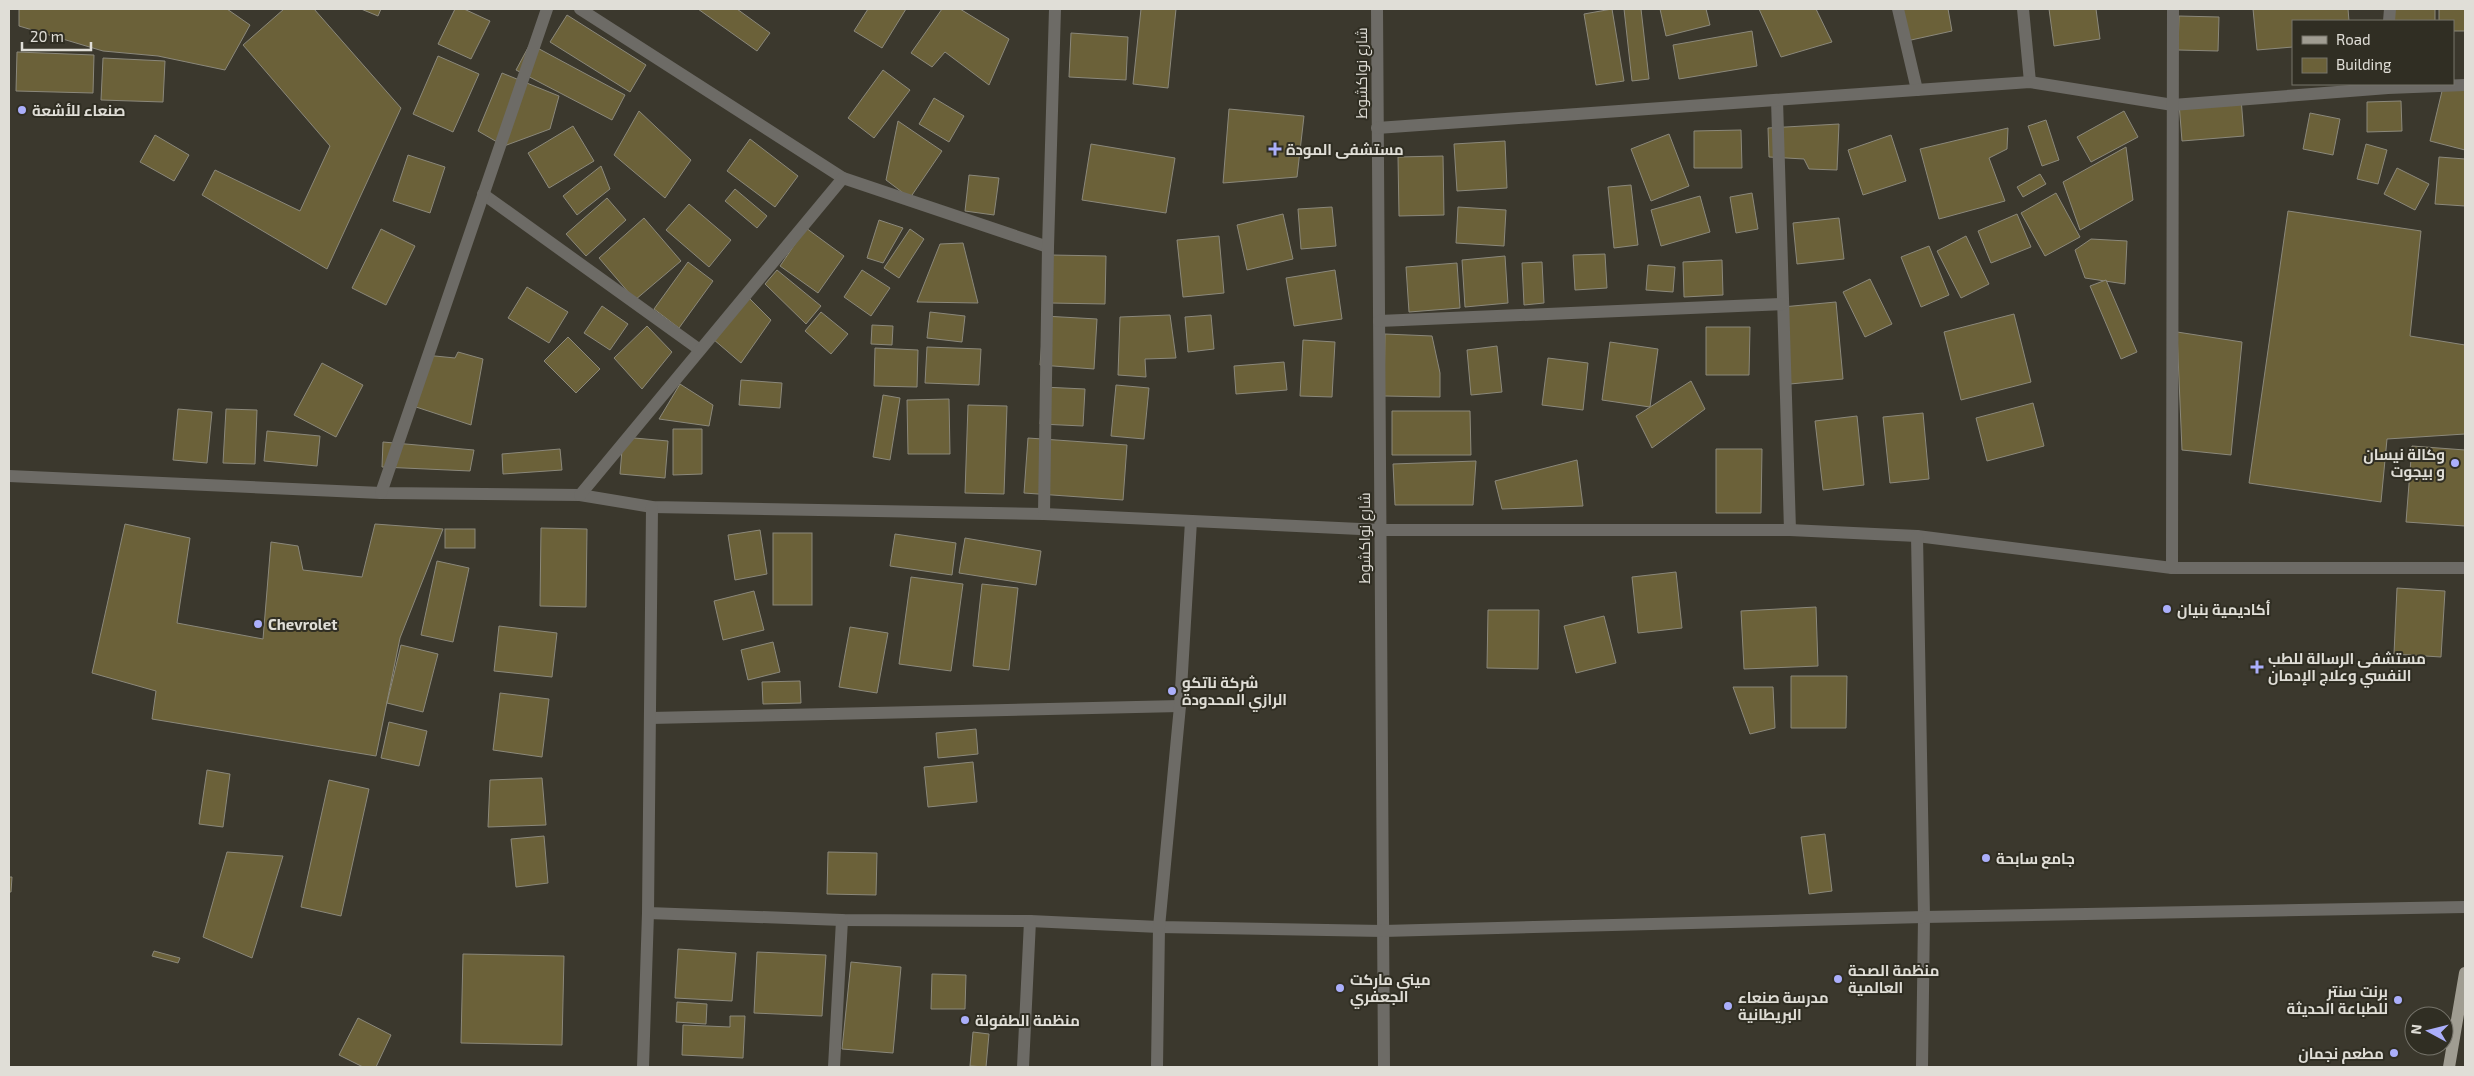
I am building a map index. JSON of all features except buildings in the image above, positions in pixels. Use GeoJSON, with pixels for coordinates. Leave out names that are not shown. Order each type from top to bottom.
{"type":"FeatureCollection","features":[{"type":"Feature","properties":{"kind":"main road"},"geometry":{"type":"LineString","coordinates":[[2449,1067],[2465,973]]}},
{"type":"Feature","properties":{"kind":"street"},"geometry":{"type":"LineString","coordinates":[[381,493],[547,9]]}},
{"type":"Feature","properties":{"kind":"street"},"geometry":{"type":"LineString","coordinates":[[580,9],[843,178],[1048,247]]}},
{"type":"Feature","properties":{"kind":"street"},"geometry":{"type":"LineString","coordinates":[[1044,514],[1048,247],[1055,9]]}},
{"type":"Feature","properties":{"kind":"street","name":"شارع نواكشوط"},"geometry":{"type":"LineString","coordinates":[[1376,9],[1384,1067]]}},
{"type":"Feature","properties":{"kind":"street"},"geometry":{"type":"LineString","coordinates":[[1898,9],[1917,90]]}},
{"type":"Feature","properties":{"kind":"street"},"geometry":{"type":"LineString","coordinates":[[2023,9],[2030,82]]}},
{"type":"Feature","properties":{"kind":"street"},"geometry":{"type":"LineString","coordinates":[[2172,568],[2173,9]]}},
{"type":"Feature","properties":{"kind":"street"},"geometry":{"type":"LineString","coordinates":[[1377,128],[2030,82],[2173,105],[2388,86],[2465,85]]}},
{"type":"Feature","properties":{"kind":"street"},"geometry":{"type":"LineString","coordinates":[[1777,100],[1790,530]]}},
{"type":"Feature","properties":{"kind":"street"},"geometry":{"type":"LineString","coordinates":[[580,495],[843,178]]}},
{"type":"Feature","properties":{"kind":"street"},"geometry":{"type":"LineString","coordinates":[[483,194],[700,350]]}},
{"type":"Feature","properties":{"kind":"street"},"geometry":{"type":"LineString","coordinates":[[1379,320],[1783,304]]}},
{"type":"Feature","properties":{"kind":"street"},"geometry":{"type":"LineString","coordinates":[[9,476],[381,493],[580,495],[652,507],[1044,514],[1380,530],[1790,530],[1916,536],[2172,568],[2465,568]]}},
{"type":"Feature","properties":{"kind":"street"},"geometry":{"type":"LineString","coordinates":[[643,1067],[648,914],[652,507]]}},
{"type":"Feature","properties":{"kind":"street"},"geometry":{"type":"LineString","coordinates":[[1157,1067],[1159,927],[1180,706],[1192,521]]}},
{"type":"Feature","properties":{"kind":"street"},"geometry":{"type":"LineString","coordinates":[[1916,536],[1924,916],[1922,1067]]}},
{"type":"Feature","properties":{"kind":"street"},"geometry":{"type":"LineString","coordinates":[[650,718],[1180,706]]}},
{"type":"Feature","properties":{"kind":"street"},"geometry":{"type":"LineString","coordinates":[[648,914],[842,920],[1030,921],[1159,927],[1383,930],[1924,916],[2465,907]]}},
{"type":"Feature","properties":{"kind":"street"},"geometry":{"type":"LineString","coordinates":[[834,1067],[842,920]]}},
{"type":"Feature","properties":{"kind":"street"},"geometry":{"type":"LineString","coordinates":[[1023,1067],[1030,921]]}},
{"type":"Feature","properties":{"kind":"place","name":"صنعاء للأشعة"},"geometry":{"type":"Point","coordinates":[22,110]}},
{"type":"Feature","properties":{"kind":"place","name":"مستشفى المودة"},"geometry":{"type":"Point","coordinates":[1275,149]}},
{"type":"Feature","properties":{"kind":"place","name":"وكالة نيسان و بيجوت"},"geometry":{"type":"Point","coordinates":[2455,463]}},
{"type":"Feature","properties":{"kind":"place","name":"أكاديمية بنيان"},"geometry":{"type":"Point","coordinates":[2167,609]}},
{"type":"Feature","properties":{"kind":"place","name":"Chevrolet"},"geometry":{"type":"Point","coordinates":[258,624]}},
{"type":"Feature","properties":{"kind":"place","name":"مستشفى الرسالة للطب النفسي وعلاج الإدمان"},"geometry":{"type":"Point","coordinates":[2257,667]}},
{"type":"Feature","properties":{"kind":"place","name":"شركة ناتكو الرازي المحدودة"},"geometry":{"type":"Point","coordinates":[1172,691]}},
{"type":"Feature","properties":{"kind":"place","name":"جامع سابحة"},"geometry":{"type":"Point","coordinates":[1986,858]}},
{"type":"Feature","properties":{"kind":"place","name":"منظمة الصحة العالمية"},"geometry":{"type":"Point","coordinates":[1838,979]}},
{"type":"Feature","properties":{"kind":"place","name":"ميني ماركت الجعفري"},"geometry":{"type":"Point","coordinates":[1340,988]}},
{"type":"Feature","properties":{"kind":"place","name":"برنت سنتر للطباعة الحديثة"},"geometry":{"type":"Point","coordinates":[2398,1000]}},
{"type":"Feature","properties":{"kind":"place","name":"مدرسة صنعاء البريطانية"},"geometry":{"type":"Point","coordinates":[1728,1006]}},
{"type":"Feature","properties":{"kind":"place","name":"منظمة الطفولة"},"geometry":{"type":"Point","coordinates":[965,1020]}},
{"type":"Feature","properties":{"kind":"place","name":"مطعم نجمان"},"geometry":{"type":"Point","coordinates":[2394,1053]}}]}
